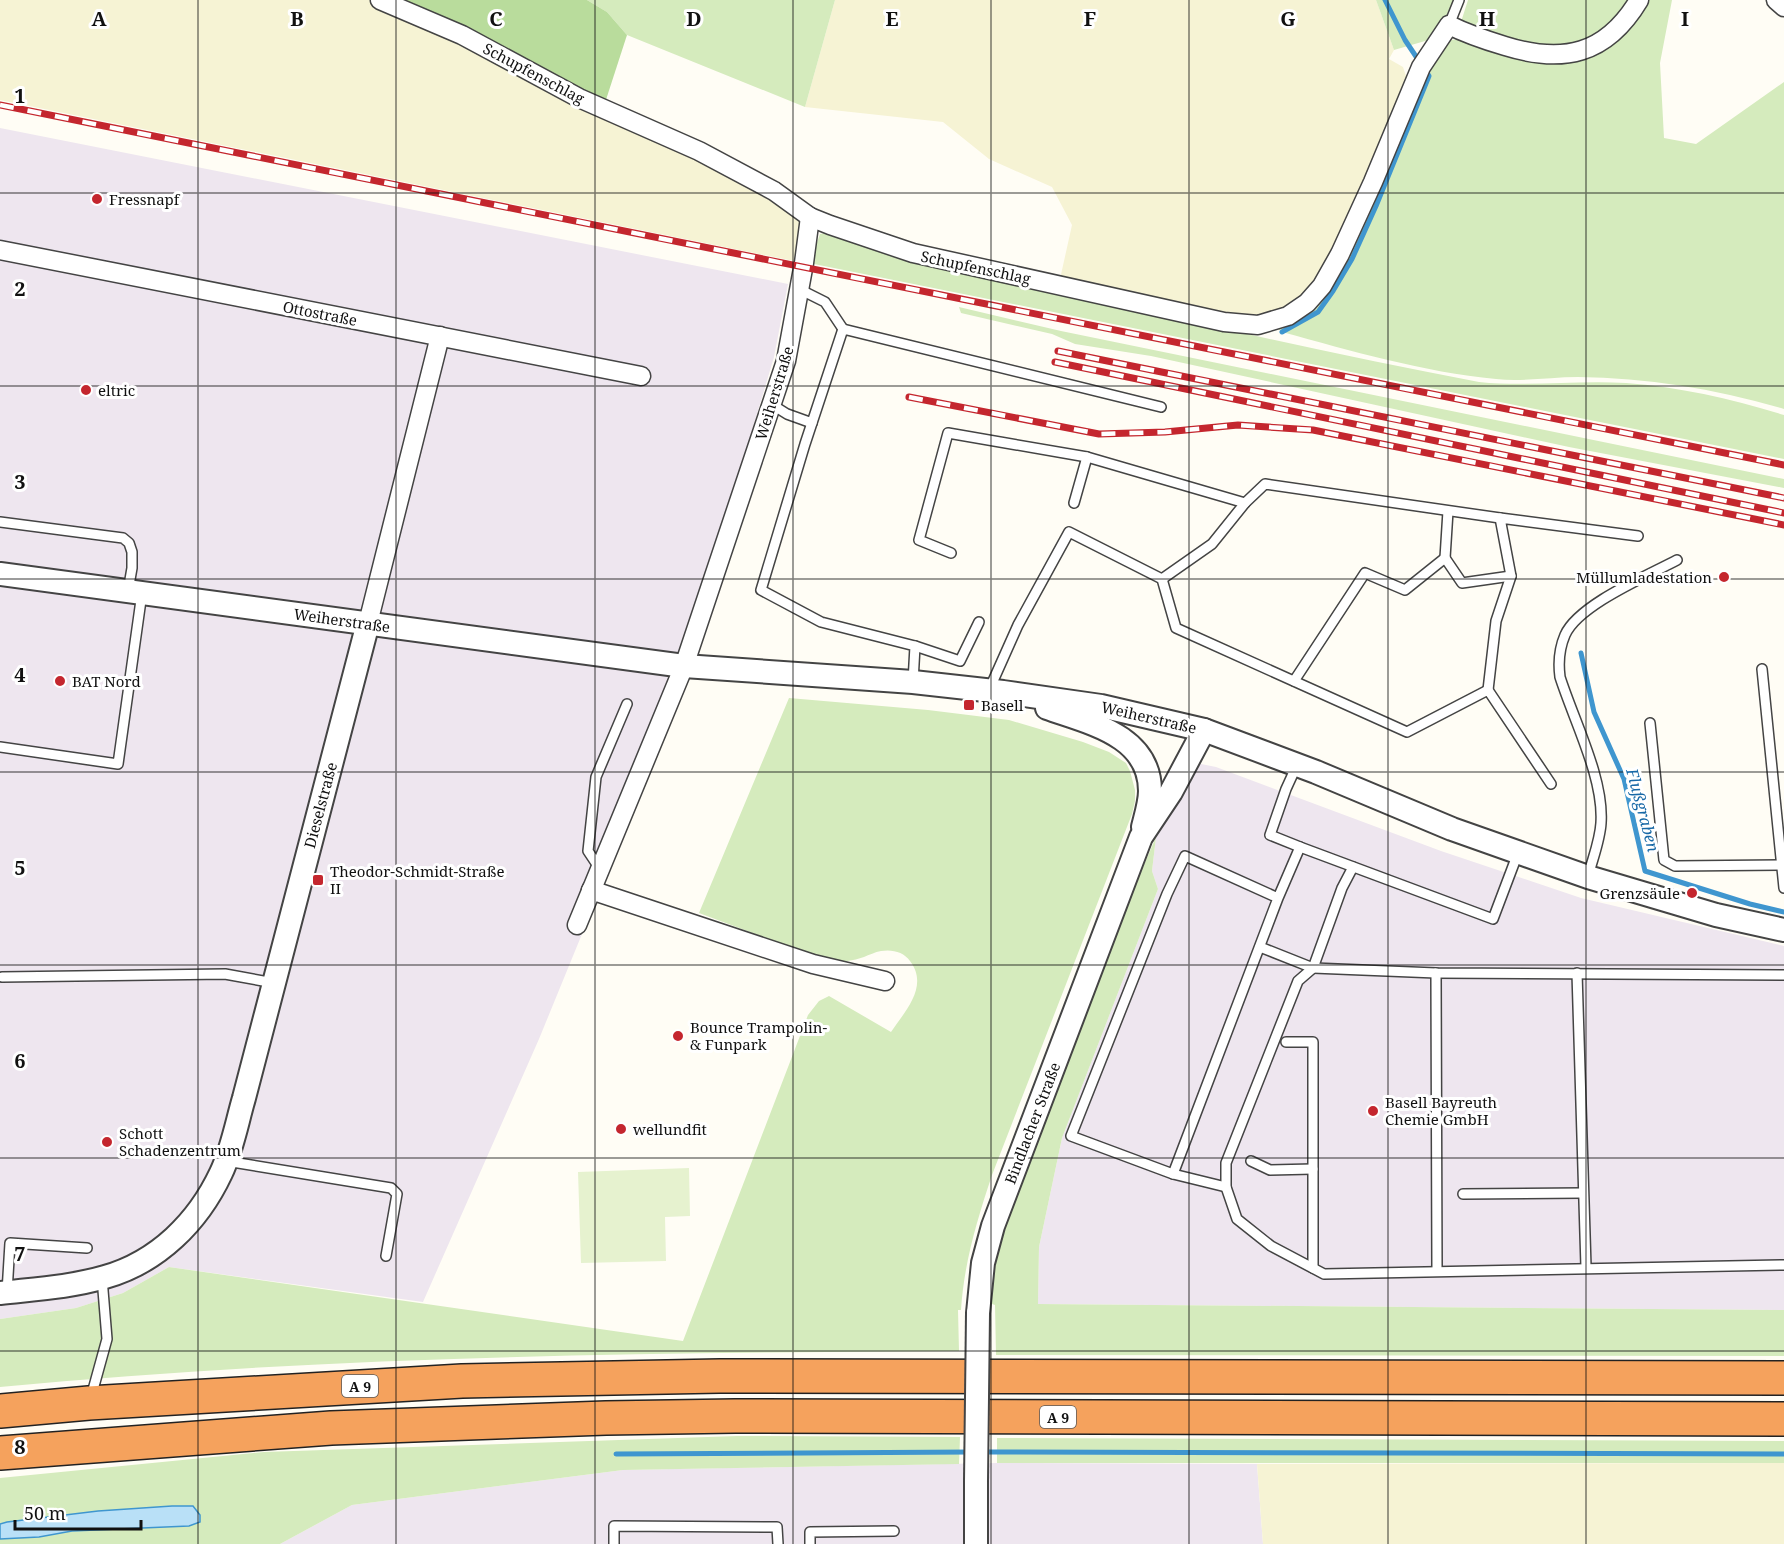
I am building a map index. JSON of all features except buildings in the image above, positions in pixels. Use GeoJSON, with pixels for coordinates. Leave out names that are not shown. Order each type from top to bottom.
{"type":"FeatureCollection","features":[{"type":"Feature","properties":{"kind":"highway","name":"A 9"},"geometry":{"type":"LineString","coordinates":[[0,1411],[89,1403],[462,1381],[720,1376],[1784,1378]]}},
{"type":"Feature","properties":{"kind":"highway","name":"A 9"},"geometry":{"type":"LineString","coordinates":[[0,1453],[331,1428],[629,1418],[747,1416],[1784,1419]]}},
{"type":"Feature","properties":{"kind":"street","name":"Schupfenschlag"},"geometry":{"type":"LineString","coordinates":[[380,0],[462,35],[579,98],[699,151],[774,192],[810,217],[913,253],[1249,326],[1288,316],[1306,303],[1322,286],[1340,254],[1373,182],[1421,67],[1449,25]]}},
{"type":"Feature","properties":{"kind":"street"},"geometry":{"type":"LineString","coordinates":[[1449,25],[1470,36],[1514,49],[1556,56],[1576,52],[1608,38],[1620,27],[1639,0]]}},
{"type":"Feature","properties":{"kind":"street"},"geometry":{"type":"LineString","coordinates":[[1776,0],[1784,7]]}},
{"type":"Feature","properties":{"kind":"street","name":"Weiherstraße"},"geometry":{"type":"LineString","coordinates":[[577,925],[684,666],[786,361],[810,217]]}},
{"type":"Feature","properties":{"kind":"street","name":"Ottostraße"},"geometry":{"type":"LineString","coordinates":[[0,250],[641,376]]}},
{"type":"Feature","properties":{"kind":"street","name":"Dieselstraße"},"geometry":{"type":"LineString","coordinates":[[3,1292],[41,1289],[114,1275],[159,1253],[197,1216],[222,1172],[368,623],[440,336]]}},
{"type":"Feature","properties":{"kind":"street","name":"Weiherstraße"},"geometry":{"type":"LineString","coordinates":[[0,574],[684,666],[913,682],[1101,706],[1204,730],[1297,765],[1452,829],[1588,877],[1716,915],[1784,930]]}},
{"type":"Feature","properties":{"kind":"street"},"geometry":{"type":"LineString","coordinates":[[996,691],[1109,730],[1126,740],[1146,767],[1149,780],[1150,793],[1142,837]]}},
{"type":"Feature","properties":{"kind":"street","name":"Bindlacher Straße"},"geometry":{"type":"LineString","coordinates":[[976,1544],[978,1313],[983,1263],[993,1226],[1142,837],[1171,792],[1204,730]]}},
{"type":"Feature","properties":{"kind":"street"},"geometry":{"type":"LineString","coordinates":[[591,890],[813,964],[885,981]]}},
{"type":"Feature","properties":{"kind":"lane","name":"Schupfenschlag"},"geometry":{"type":"LineString","coordinates":[[1449,25],[1459,0]]}},
{"type":"Feature","properties":{"kind":"lane"},"geometry":{"type":"LineString","coordinates":[[799,289],[825,302],[843,329],[1161,407]]}},
{"type":"Feature","properties":{"kind":"lane"},"geometry":{"type":"LineString","coordinates":[[843,329],[761,590],[821,622],[915,646],[960,661],[979,622]]}},
{"type":"Feature","properties":{"kind":"lane"},"geometry":{"type":"LineString","coordinates":[[771,404],[787,414],[812,423]]}},
{"type":"Feature","properties":{"kind":"lane"},"geometry":{"type":"LineString","coordinates":[[951,553],[919,540],[948,433],[1087,457],[1245,504]]}},
{"type":"Feature","properties":{"kind":"lane"},"geometry":{"type":"LineString","coordinates":[[1074,503],[1087,457]]}},
{"type":"Feature","properties":{"kind":"lane"},"geometry":{"type":"LineString","coordinates":[[1162,579],[1212,544],[1265,484],[1638,536]]}},
{"type":"Feature","properties":{"kind":"lane"},"geometry":{"type":"LineString","coordinates":[[1448,511],[1445,558],[1462,583],[1511,576]]}},
{"type":"Feature","properties":{"kind":"lane"},"geometry":{"type":"LineString","coordinates":[[1500,518],[1511,576],[1496,621],[1488,690],[1551,784]]}},
{"type":"Feature","properties":{"kind":"lane"},"geometry":{"type":"LineString","coordinates":[[0,522],[123,538],[129,543],[132,552],[135,592],[118,764],[0,747]]}},
{"type":"Feature","properties":{"kind":"lane"},"geometry":{"type":"LineString","coordinates":[[996,691],[1018,625],[1069,532],[1162,579],[1176,628],[1407,732],[1488,690]]}},
{"type":"Feature","properties":{"kind":"lane"},"geometry":{"type":"LineString","coordinates":[[1294,681],[1365,573],[1405,590],[1445,558]]}},
{"type":"Feature","properties":{"kind":"lane"},"geometry":{"type":"LineString","coordinates":[[1588,877],[1601,825],[1600,792],[1560,677],[1558,661],[1561,647],[1565,633],[1573,622],[1595,603],[1677,560]]}},
{"type":"Feature","properties":{"kind":"lane"},"geometry":{"type":"LineString","coordinates":[[913,682],[915,646]]}},
{"type":"Feature","properties":{"kind":"lane"},"geometry":{"type":"LineString","coordinates":[[1762,669],[1784,888]]}},
{"type":"Feature","properties":{"kind":"lane"},"geometry":{"type":"LineString","coordinates":[[600,869],[588,850],[596,777],[627,704]]}},
{"type":"Feature","properties":{"kind":"lane"},"geometry":{"type":"LineString","coordinates":[[1650,723],[1664,860],[1675,866],[1783,865]]}},
{"type":"Feature","properties":{"kind":"lane"},"geometry":{"type":"LineString","coordinates":[[1297,765],[1270,835],[1300,847],[1493,919],[1518,852]]}},
{"type":"Feature","properties":{"kind":"lane"},"geometry":{"type":"LineString","coordinates":[[1173,1174],[1278,898],[1300,847]]}},
{"type":"Feature","properties":{"kind":"lane"},"geometry":{"type":"LineString","coordinates":[[1226,1187],[1173,1174],[1071,1136],[1167,894],[1185,856],[1278,898]]}},
{"type":"Feature","properties":{"kind":"lane"},"geometry":{"type":"LineString","coordinates":[[1353,867],[1342,888],[1313,968],[1298,981],[1226,1163],[1226,1187],[1237,1219],[1270,1246],[1324,1274],[1586,1267],[1784,1265]]}},
{"type":"Feature","properties":{"kind":"lane"},"geometry":{"type":"LineString","coordinates":[[1260,947],[1313,968],[1436,973],[1784,975]]}},
{"type":"Feature","properties":{"kind":"lane"},"geometry":{"type":"LineString","coordinates":[[1436,973],[1437,1271]]}},
{"type":"Feature","properties":{"kind":"lane"},"geometry":{"type":"LineString","coordinates":[[1577,973],[1586,1267]]}},
{"type":"Feature","properties":{"kind":"lane"},"geometry":{"type":"LineString","coordinates":[[2,977],[225,974],[274,983]]}},
{"type":"Feature","properties":{"kind":"lane"},"geometry":{"type":"LineString","coordinates":[[1286,1042],[1313,1042],[1313,1268]]}},
{"type":"Feature","properties":{"kind":"lane"},"geometry":{"type":"LineString","coordinates":[[226,1161],[391,1188],[397,1194],[386,1257]]}},
{"type":"Feature","properties":{"kind":"lane"},"geometry":{"type":"LineString","coordinates":[[1251,1161],[1269,1170],[1313,1169]]}},
{"type":"Feature","properties":{"kind":"lane"},"geometry":{"type":"LineString","coordinates":[[1463,1194],[1583,1193]]}},
{"type":"Feature","properties":{"kind":"lane"},"geometry":{"type":"LineString","coordinates":[[3,1292],[10,1243],[87,1248]]}},
{"type":"Feature","properties":{"kind":"lane"},"geometry":{"type":"LineString","coordinates":[[89,1403],[107,1339],[102,1278]]}},
{"type":"Feature","properties":{"kind":"lane"},"geometry":{"type":"LineString","coordinates":[[614,1544],[614,1526],[696,1526],[777,1527],[778,1544]]}},
{"type":"Feature","properties":{"kind":"lane"},"geometry":{"type":"LineString","coordinates":[[810,1544],[810,1532],[894,1532]]}},
{"type":"Feature","properties":{"kind":"shaded area"},"geometry":{"type":"Polygon","coordinates":[[[0,0],[380,0],[462,35],[810,217],[804,263],[0,100],[0,0]]]}},
{"type":"Feature","properties":{"kind":"shaded area"},"geometry":{"type":"Polygon","coordinates":[[[835,0],[1376,0],[1394,50],[1389,59],[1403,67],[1408,82],[1369,178],[1318,283],[1285,310],[1247,319],[1060,279],[1072,225],[1052,187],[989,159],[943,122],[805,107],[835,0]]]}},
{"type":"Feature","properties":{"kind":"shaded area"},"geometry":{"type":"Polygon","coordinates":[[[0,128],[788,284],[774,357],[705,589],[600,890],[539,1039],[423,1302],[169,1267],[123,1293],[76,1308],[0,1319],[0,128]]]}},
{"type":"Feature","properties":{"kind":"shaded area"},"geometry":{"type":"Polygon","coordinates":[[[1201,764],[1216,767],[1441,851],[1581,898],[1784,946],[1784,1310],[1038,1304],[1039,1247],[1062,1138],[1158,889],[1152,871],[1156,837],[1189,775],[1201,764]]]}},
{"type":"Feature","properties":{"kind":"shaded area"},"geometry":{"type":"Polygon","coordinates":[[[997,1463],[1257,1464],[1263,1544],[280,1544],[352,1505],[623,1470],[997,1463]]]}},
{"type":"Feature","properties":{"kind":"shaded area"},"geometry":{"type":"Polygon","coordinates":[[[1784,1463],[1784,1544],[1263,1544],[1257,1464],[1784,1463]]]}},
{"type":"Feature","properties":{"kind":"green space"},"geometry":{"type":"Polygon","coordinates":[[[380,0],[587,0],[607,12],[627,35],[603,109],[380,0]]]}},
{"type":"Feature","properties":{"kind":"green space"},"geometry":{"type":"Polygon","coordinates":[[[587,0],[835,0],[805,107],[627,35],[607,12],[587,0]]]}},
{"type":"Feature","properties":{"kind":"green space"},"geometry":{"type":"Polygon","coordinates":[[[1376,0],[1454,0],[1432,39],[1394,50],[1376,0]]]}},
{"type":"Feature","properties":{"kind":"green space"},"geometry":{"type":"Polygon","coordinates":[[[1468,0],[1635,0],[1591,44],[1538,51],[1461,22],[1468,0]]]}},
{"type":"Feature","properties":{"kind":"green space"},"geometry":{"type":"Polygon","coordinates":[[[1642,0],[1672,0],[1660,63],[1664,138],[1696,144],[1784,82],[1784,409],[1707,390],[1656,382],[1578,377],[1506,380],[1469,376],[1361,353],[1282,332],[1277,328],[1311,307],[1425,75],[1449,40],[1464,39],[1577,56],[1642,0]]]}},
{"type":"Feature","properties":{"kind":"green space"},"geometry":{"type":"Polygon","coordinates":[[[829,232],[1234,331],[1479,382],[1626,383],[1666,387],[1725,399],[1784,415],[1784,459],[814,264],[815,248],[820,234],[829,232]]]}},
{"type":"Feature","properties":{"kind":"green space"},"geometry":{"type":"Polygon","coordinates":[[[959,307],[1061,331],[1784,479],[1784,488],[1569,447],[1151,356],[1075,344],[1052,334],[961,313],[959,307]]]}},
{"type":"Feature","properties":{"kind":"green space"},"geometry":{"type":"Polygon","coordinates":[[[789,698],[928,710],[1009,720],[1109,752],[1126,763],[1135,790],[1132,814],[981,1208],[968,1258],[961,1310],[958,1310],[959,1351],[479,1358],[239,1369],[0,1387],[0,1319],[76,1308],[123,1293],[169,1267],[683,1341],[808,1015],[819,1001],[829,996],[891,1032],[909,1006],[916,989],[915,970],[904,955],[897,952],[881,951],[856,959],[831,962],[699,913],[789,698]]]}},
{"type":"Feature","properties":{"kind":"green space"},"geometry":{"type":"Polygon","coordinates":[[[1156,837],[1152,871],[1158,889],[1062,1138],[1039,1247],[1038,1304],[1784,1310],[1784,1356],[996,1355],[995,1305],[989,1303],[994,1266],[1003,1229],[1118,925],[1156,837]]]}},
{"type":"Feature","properties":{"kind":"green space"},"geometry":{"type":"Polygon","coordinates":[[[689,1168],[690,1216],[665,1217],[666,1261],[581,1263],[578,1172],[689,1168]]]}},
{"type":"Feature","properties":{"kind":"green space"},"geometry":{"type":"Polygon","coordinates":[[[737,1436],[960,1437],[959,1464],[623,1470],[352,1505],[280,1544],[0,1544],[0,1539],[39,1537],[72,1531],[189,1526],[200,1522],[172,1506],[0,1524],[0,1478],[264,1452],[737,1436]]]}},
{"type":"Feature","properties":{"kind":"green space"},"geometry":{"type":"Polygon","coordinates":[[[997,1438],[1784,1441],[1784,1463],[997,1463],[997,1438]]]}},
{"type":"Feature","properties":{"kind":"water"},"geometry":{"type":"Polygon","coordinates":[[[193,1506],[200,1515],[200,1522],[189,1526],[72,1531],[39,1537],[0,1539],[0,1524],[7,1522],[98,1511],[193,1506]]]}},
{"type":"Feature","properties":{"kind":"waterway"},"geometry":{"type":"LineString","coordinates":[[1282,332],[1318,312],[1352,259],[1429,76],[1405,40],[1385,0]]}},
{"type":"Feature","properties":{"kind":"waterway","name":"Flußgraben"},"geometry":{"type":"LineString","coordinates":[[1581,653],[1594,712],[1624,779],[1645,871],[1750,904],[1784,912]]}},
{"type":"Feature","properties":{"kind":"waterway"},"geometry":{"type":"LineString","coordinates":[[616,1454],[971,1452]]}},
{"type":"Feature","properties":{"kind":"waterway"},"geometry":{"type":"LineString","coordinates":[[980,1452],[1784,1454]]}},
{"type":"Feature","properties":{"kind":"railway"},"geometry":{"type":"LineString","coordinates":[[0,105],[1784,465]]}},
{"type":"Feature","properties":{"kind":"railway"},"geometry":{"type":"LineString","coordinates":[[1058,351],[1784,498]]}},
{"type":"Feature","properties":{"kind":"railway"},"geometry":{"type":"LineString","coordinates":[[1055,362],[1784,513]]}},
{"type":"Feature","properties":{"kind":"railway"},"geometry":{"type":"LineString","coordinates":[[909,397],[1099,434],[1165,432],[1238,425],[1313,430],[1784,525]]}},
{"type":"Feature","properties":{"kind":"place","name":"Fressnapf"},"geometry":{"type":"Point","coordinates":[97,199]}},
{"type":"Feature","properties":{"kind":"place","name":"eltric"},"geometry":{"type":"Point","coordinates":[86,390]}},
{"type":"Feature","properties":{"kind":"place","name":"Müllumladestation"},"geometry":{"type":"Point","coordinates":[1724,577]}},
{"type":"Feature","properties":{"kind":"place","name":"BAT Nord"},"geometry":{"type":"Point","coordinates":[60,681]}},
{"type":"Feature","properties":{"kind":"place","name":"Basell"},"geometry":{"type":"Point","coordinates":[969,705]}},
{"type":"Feature","properties":{"kind":"place","name":"Theodor-Schmidt-Straße II"},"geometry":{"type":"Point","coordinates":[318,880]}},
{"type":"Feature","properties":{"kind":"place","name":"Grenzsäule"},"geometry":{"type":"Point","coordinates":[1692,893]}},
{"type":"Feature","properties":{"kind":"place","name":"Bounce Trampolin- & Funpark"},"geometry":{"type":"Point","coordinates":[678,1036]}},
{"type":"Feature","properties":{"kind":"place","name":"Basell Bayreuth Chemie GmbH"},"geometry":{"type":"Point","coordinates":[1373,1111]}},
{"type":"Feature","properties":{"kind":"place","name":"wellundfit"},"geometry":{"type":"Point","coordinates":[621,1129]}},
{"type":"Feature","properties":{"kind":"place","name":"Schott Schadenzentrum"},"geometry":{"type":"Point","coordinates":[107,1142]}}]}
